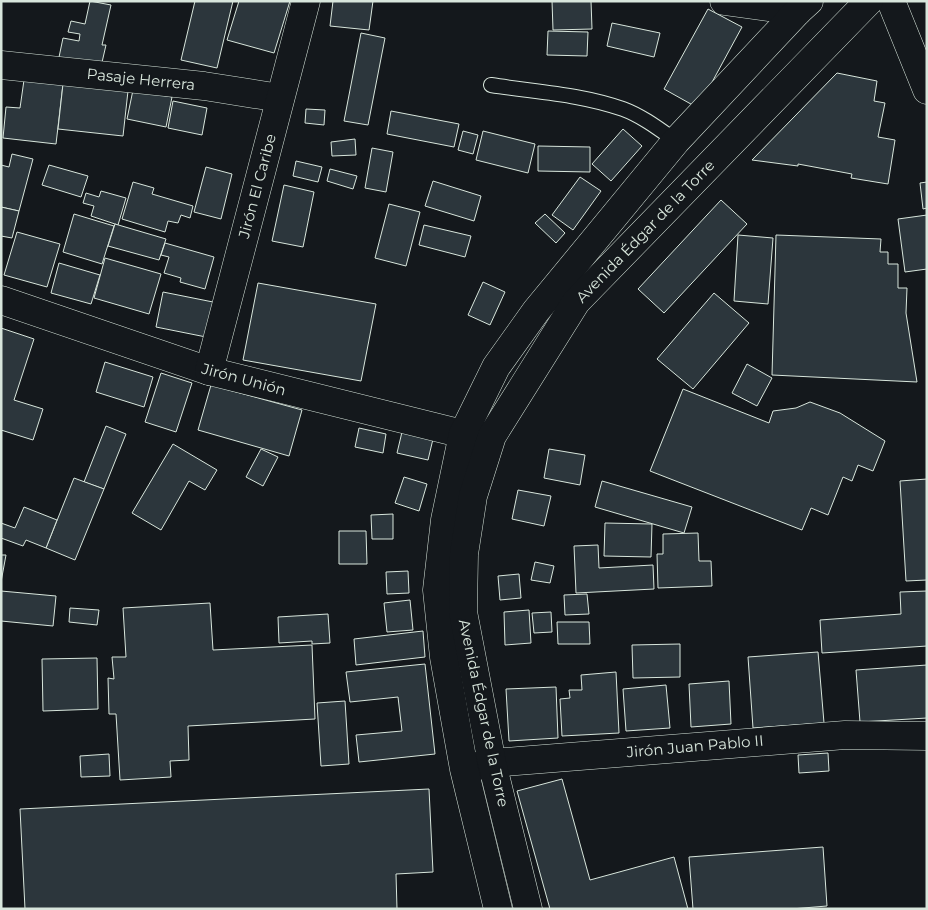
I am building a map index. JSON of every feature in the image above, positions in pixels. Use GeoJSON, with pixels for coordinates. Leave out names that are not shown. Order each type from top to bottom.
{"type":"FeatureCollection","features":[{"type":"Feature","properties":{"kind":"main road","name":"Jirón El Caribe"},"geometry":{"type":"LineString","coordinates":[[209,371],[306,1]]}},
{"type":"Feature","properties":{"kind":"main road"},"geometry":{"type":"LineString","coordinates":[[724,1],[803,6]]}},
{"type":"Feature","properties":{"kind":"main road","name":"Avenida Édgar de la Torre"},"geometry":{"type":"LineString","coordinates":[[528,909],[492,763],[463,612],[464,554],[473,496],[492,436],[576,302],[870,1]]}},
{"type":"Feature","properties":{"kind":"main road"},"geometry":{"type":"LineString","coordinates":[[891,1],[927,90]]}},
{"type":"Feature","properties":{"kind":"main road","name":"Avenida Édgar de la Torre"},"geometry":{"type":"LineString","coordinates":[[498,909],[464,769],[444,657],[437,590],[445,520],[463,434],[496,367],[536,311],[676,141],[803,6]]}},
{"type":"Feature","properties":{"kind":"main road","name":"Pasaje Herrera"},"geometry":{"type":"LineString","coordinates":[[1,65],[185,84],[280,98]]}},
{"type":"Feature","properties":{"kind":"main road","name":"Jirón Unión"},"geometry":{"type":"LineString","coordinates":[[1,300],[209,371],[463,434],[492,436]]}},
{"type":"Feature","properties":{"kind":"main road","name":"Jirón Juan Pablo II"},"geometry":{"type":"LineString","coordinates":[[464,769],[492,763],[845,734],[927,736]]}},
{"type":"Feature","properties":{"kind":"lane"},"geometry":{"type":"LineString","coordinates":[[491,85],[585,98],[624,110],[651,124],[676,141]]}},
{"type":"Feature","properties":{"kind":"building"},"geometry":{"type":"Polygon","coordinates":[[[90,1],[111,5],[102,45],[106,45],[100,71],[58,62],[63,38],[79,41],[80,34],[68,32],[71,21],[85,24],[90,1]]]}},
{"type":"Feature","properties":{"kind":"building"},"geometry":{"type":"Polygon","coordinates":[[[195,1],[233,1],[217,68],[181,60],[195,1]]]}},
{"type":"Feature","properties":{"kind":"building"},"geometry":{"type":"Polygon","coordinates":[[[239,1],[290,1],[274,53],[227,40],[239,1]]]}},
{"type":"Feature","properties":{"kind":"building"},"geometry":{"type":"Polygon","coordinates":[[[333,1],[373,1],[369,30],[330,26],[333,1]]]}},
{"type":"Feature","properties":{"kind":"building"},"geometry":{"type":"Polygon","coordinates":[[[552,1],[591,1],[592,29],[553,30],[552,1]]]}},
{"type":"Feature","properties":{"kind":"building"},"geometry":{"type":"Polygon","coordinates":[[[708,9],[742,27],[698,108],[664,89],[708,9]]]}},
{"type":"Feature","properties":{"kind":"building"},"geometry":{"type":"Polygon","coordinates":[[[612,23],[660,33],[654,57],[607,46],[612,23]]]}},
{"type":"Feature","properties":{"kind":"building"},"geometry":{"type":"Polygon","coordinates":[[[548,31],[588,32],[587,56],[547,55],[548,31]]]}},
{"type":"Feature","properties":{"kind":"building"},"geometry":{"type":"Polygon","coordinates":[[[361,33],[385,38],[368,125],[344,121],[361,33]]]}},
{"type":"Feature","properties":{"kind":"building"},"geometry":{"type":"Polygon","coordinates":[[[837,73],[877,81],[874,101],[885,103],[878,137],[895,140],[888,184],[851,178],[852,174],[798,164],[798,166],[752,160],[837,73]]]}},
{"type":"Feature","properties":{"kind":"building"},"geometry":{"type":"Polygon","coordinates":[[[24,80],[63,84],[56,144],[3,138],[6,107],[20,108],[24,80]]]}},
{"type":"Feature","properties":{"kind":"building"},"geometry":{"type":"Polygon","coordinates":[[[63,84],[128,91],[123,136],[58,129],[63,84]]]}},
{"type":"Feature","properties":{"kind":"building"},"geometry":{"type":"Polygon","coordinates":[[[133,90],[172,97],[166,127],[127,119],[133,90]]]}},
{"type":"Feature","properties":{"kind":"building"},"geometry":{"type":"Polygon","coordinates":[[[173,101],[207,108],[202,135],[168,128],[173,101]]]}},
{"type":"Feature","properties":{"kind":"building"},"geometry":{"type":"Polygon","coordinates":[[[306,109],[325,110],[324,125],[305,123],[306,109]]]}},
{"type":"Feature","properties":{"kind":"building"},"geometry":{"type":"Polygon","coordinates":[[[391,111],[459,124],[454,147],[387,134],[391,111]]]}},
{"type":"Feature","properties":{"kind":"building"},"geometry":{"type":"Polygon","coordinates":[[[623,129],[642,146],[611,181],[592,164],[623,129]]]}},
{"type":"Feature","properties":{"kind":"building"},"geometry":{"type":"Polygon","coordinates":[[[463,131],[478,135],[473,154],[458,150],[463,131]]]}},
{"type":"Feature","properties":{"kind":"building"},"geometry":{"type":"Polygon","coordinates":[[[483,131],[535,144],[528,173],[476,160],[483,131]]]}},
{"type":"Feature","properties":{"kind":"building"},"geometry":{"type":"Polygon","coordinates":[[[355,139],[356,155],[332,156],[331,142],[355,139]]]}},
{"type":"Feature","properties":{"kind":"building"},"geometry":{"type":"Polygon","coordinates":[[[538,146],[590,147],[590,172],[538,171],[538,146]]]}},
{"type":"Feature","properties":{"kind":"building"},"geometry":{"type":"Polygon","coordinates":[[[372,148],[393,152],[386,192],[365,188],[372,148]]]}},
{"type":"Feature","properties":{"kind":"building"},"geometry":{"type":"Polygon","coordinates":[[[12,154],[33,159],[19,211],[1,207],[1,165],[9,167],[12,154]]]}},
{"type":"Feature","properties":{"kind":"building"},"geometry":{"type":"Polygon","coordinates":[[[296,161],[322,167],[318,182],[293,176],[296,161]]]}},
{"type":"Feature","properties":{"kind":"building"},"geometry":{"type":"Polygon","coordinates":[[[49,165],[88,176],[81,197],[42,185],[49,165]]]}},
{"type":"Feature","properties":{"kind":"building"},"geometry":{"type":"Polygon","coordinates":[[[206,167],[232,174],[221,219],[194,212],[206,167]]]}},
{"type":"Feature","properties":{"kind":"building"},"geometry":{"type":"Polygon","coordinates":[[[330,169],[357,176],[353,189],[327,181],[330,169]]]}},
{"type":"Feature","properties":{"kind":"building"},"geometry":{"type":"Polygon","coordinates":[[[580,177],[601,191],[573,230],[552,215],[580,177]]]}},
{"type":"Feature","properties":{"kind":"building"},"geometry":{"type":"Polygon","coordinates":[[[433,181],[481,196],[474,221],[425,206],[433,181]]]}},
{"type":"Feature","properties":{"kind":"building"},"geometry":{"type":"Polygon","coordinates":[[[133,182],[154,188],[152,194],[193,206],[190,218],[181,215],[178,223],[168,221],[165,232],[122,219],[133,182]]]}},
{"type":"Feature","properties":{"kind":"building"},"geometry":{"type":"Polygon","coordinates":[[[927,182],[927,208],[923,209],[920,183],[927,182]]]}},
{"type":"Feature","properties":{"kind":"building"},"geometry":{"type":"Polygon","coordinates":[[[284,185],[314,192],[303,247],[272,241],[284,185]]]}},
{"type":"Feature","properties":{"kind":"building"},"geometry":{"type":"Polygon","coordinates":[[[101,191],[126,198],[118,225],[91,216],[94,206],[83,203],[86,193],[99,197],[101,191]]]}},
{"type":"Feature","properties":{"kind":"building"},"geometry":{"type":"Polygon","coordinates":[[[721,200],[747,224],[664,313],[638,289],[721,200]]]}},
{"type":"Feature","properties":{"kind":"building"},"geometry":{"type":"Polygon","coordinates":[[[389,204],[420,212],[406,266],[375,258],[389,204]]]}},
{"type":"Feature","properties":{"kind":"building"},"geometry":{"type":"Polygon","coordinates":[[[1,207],[19,211],[12,238],[1,236],[1,207]]]}},
{"type":"Feature","properties":{"kind":"building"},"geometry":{"type":"Polygon","coordinates":[[[74,214],[114,226],[102,264],[63,252],[74,214]]]}},
{"type":"Feature","properties":{"kind":"building"},"geometry":{"type":"Polygon","coordinates":[[[545,214],[565,233],[556,243],[535,223],[545,214]]]}},
{"type":"Feature","properties":{"kind":"building"},"geometry":{"type":"Polygon","coordinates":[[[927,215],[927,269],[905,272],[898,219],[927,215]]]}},
{"type":"Feature","properties":{"kind":"building"},"geometry":{"type":"Polygon","coordinates":[[[115,224],[166,239],[159,260],[108,246],[115,224]]]}},
{"type":"Feature","properties":{"kind":"building"},"geometry":{"type":"Polygon","coordinates":[[[424,225],[471,236],[465,257],[419,245],[424,225]]]}},
{"type":"Feature","properties":{"kind":"building"},"geometry":{"type":"Polygon","coordinates":[[[17,232],[60,244],[47,287],[4,275],[17,232]]]}},
{"type":"Feature","properties":{"kind":"building"},"geometry":{"type":"Polygon","coordinates":[[[738,235],[773,238],[768,304],[734,301],[738,235]]]}},
{"type":"Feature","properties":{"kind":"building"},"geometry":{"type":"Polygon","coordinates":[[[776,235],[881,239],[880,252],[888,252],[888,264],[898,264],[898,288],[907,288],[906,313],[917,382],[772,375],[776,235]]]}},
{"type":"Feature","properties":{"kind":"building"},"geometry":{"type":"Polygon","coordinates":[[[165,243],[214,257],[205,289],[180,282],[181,278],[164,273],[169,257],[161,255],[165,243]]]}},
{"type":"Feature","properties":{"kind":"building"},"geometry":{"type":"Polygon","coordinates":[[[105,258],[161,274],[149,314],[94,298],[105,258]]]}},
{"type":"Feature","properties":{"kind":"building"},"geometry":{"type":"Polygon","coordinates":[[[59,263],[100,275],[91,304],[51,293],[59,263]]]}},
{"type":"Feature","properties":{"kind":"building"},"geometry":{"type":"Polygon","coordinates":[[[483,282],[505,292],[490,325],[468,315],[483,282]]]}},
{"type":"Feature","properties":{"kind":"building"},"geometry":{"type":"Polygon","coordinates":[[[258,283],[376,304],[361,381],[243,360],[258,283]]]}},
{"type":"Feature","properties":{"kind":"building"},"geometry":{"type":"Polygon","coordinates":[[[163,292],[213,302],[206,337],[156,327],[163,292]]]}},
{"type":"Feature","properties":{"kind":"building"},"geometry":{"type":"Polygon","coordinates":[[[714,293],[749,323],[693,389],[657,359],[714,293]]]}},
{"type":"Feature","properties":{"kind":"building"},"geometry":{"type":"Polygon","coordinates":[[[1,328],[34,339],[14,400],[43,409],[33,440],[1,430],[1,328]]]}},
{"type":"Feature","properties":{"kind":"building"},"geometry":{"type":"Polygon","coordinates":[[[105,362],[153,377],[144,407],[96,392],[105,362]]]}},
{"type":"Feature","properties":{"kind":"building"},"geometry":{"type":"Polygon","coordinates":[[[747,364],[772,378],[757,406],[732,393],[747,364]]]}},
{"type":"Feature","properties":{"kind":"building"},"geometry":{"type":"Polygon","coordinates":[[[161,373],[192,383],[176,432],[145,422],[161,373]]]}},
{"type":"Feature","properties":{"kind":"building"},"geometry":{"type":"Polygon","coordinates":[[[211,385],[302,410],[289,456],[198,430],[211,385]]]}},
{"type":"Feature","properties":{"kind":"building"},"geometry":{"type":"Polygon","coordinates":[[[683,389],[769,423],[773,411],[796,408],[810,402],[840,413],[885,441],[873,471],[858,465],[852,481],[843,477],[828,515],[811,508],[802,530],[650,471],[683,389]]]}},
{"type":"Feature","properties":{"kind":"building"},"geometry":{"type":"Polygon","coordinates":[[[106,426],[126,434],[104,489],[84,482],[106,426]]]}},
{"type":"Feature","properties":{"kind":"building"},"geometry":{"type":"Polygon","coordinates":[[[359,428],[386,434],[383,453],[355,447],[359,428]]]}},
{"type":"Feature","properties":{"kind":"building"},"geometry":{"type":"Polygon","coordinates":[[[402,432],[433,439],[428,460],[397,453],[402,432]]]}},
{"type":"Feature","properties":{"kind":"building"},"geometry":{"type":"Polygon","coordinates":[[[173,444],[217,470],[205,490],[189,481],[161,530],[132,513],[173,444]]]}},
{"type":"Feature","properties":{"kind":"building"},"geometry":{"type":"Polygon","coordinates":[[[261,449],[278,457],[263,486],[246,477],[261,449]]]}},
{"type":"Feature","properties":{"kind":"building"},"geometry":{"type":"Polygon","coordinates":[[[549,449],[585,455],[580,485],[544,478],[549,449]]]}},
{"type":"Feature","properties":{"kind":"building"},"geometry":{"type":"Polygon","coordinates":[[[404,477],[427,484],[419,511],[395,503],[404,477]]]}},
{"type":"Feature","properties":{"kind":"building"},"geometry":{"type":"Polygon","coordinates":[[[74,478],[104,489],[75,560],[46,548],[74,478]]]}},
{"type":"Feature","properties":{"kind":"building"},"geometry":{"type":"Polygon","coordinates":[[[927,479],[927,580],[906,581],[900,481],[927,479]]]}},
{"type":"Feature","properties":{"kind":"building"},"geometry":{"type":"Polygon","coordinates":[[[602,481],[692,507],[684,533],[595,507],[602,481]]]}},
{"type":"Feature","properties":{"kind":"building"},"geometry":{"type":"Polygon","coordinates":[[[518,490],[551,496],[544,526],[512,519],[518,490]]]}},
{"type":"Feature","properties":{"kind":"building"},"geometry":{"type":"Polygon","coordinates":[[[24,507],[57,520],[46,548],[26,540],[23,546],[1,538],[1,523],[15,528],[24,507]]]}},
{"type":"Feature","properties":{"kind":"building"},"geometry":{"type":"Polygon","coordinates":[[[393,514],[393,539],[372,539],[371,515],[393,514]]]}},
{"type":"Feature","properties":{"kind":"building"},"geometry":{"type":"Polygon","coordinates":[[[605,523],[652,524],[651,557],[604,556],[605,523]]]}},
{"type":"Feature","properties":{"kind":"building"},"geometry":{"type":"Polygon","coordinates":[[[339,531],[366,531],[367,564],[339,564],[339,531]]]}},
{"type":"Feature","properties":{"kind":"building"},"geometry":{"type":"Polygon","coordinates":[[[698,533],[699,561],[711,561],[712,586],[658,588],[657,554],[663,554],[663,534],[698,533]]]}},
{"type":"Feature","properties":{"kind":"building"},"geometry":{"type":"Polygon","coordinates":[[[598,545],[599,568],[653,565],[654,589],[576,593],[574,546],[598,545]]]}},
{"type":"Feature","properties":{"kind":"building"},"geometry":{"type":"Polygon","coordinates":[[[1,555],[6,555],[1,582],[1,555]]]}},
{"type":"Feature","properties":{"kind":"building"},"geometry":{"type":"Polygon","coordinates":[[[535,562],[554,566],[550,583],[531,580],[535,562]]]}},
{"type":"Feature","properties":{"kind":"building"},"geometry":{"type":"Polygon","coordinates":[[[408,571],[409,593],[387,594],[386,572],[408,571]]]}},
{"type":"Feature","properties":{"kind":"building"},"geometry":{"type":"Polygon","coordinates":[[[519,574],[521,598],[500,600],[498,576],[519,574]]]}},
{"type":"Feature","properties":{"kind":"building"},"geometry":{"type":"Polygon","coordinates":[[[1,591],[56,596],[53,626],[1,621],[1,591]]]}},
{"type":"Feature","properties":{"kind":"building"},"geometry":{"type":"Polygon","coordinates":[[[927,591],[927,646],[822,653],[820,620],[901,614],[900,592],[927,591]]]}},
{"type":"Feature","properties":{"kind":"building"},"geometry":{"type":"Polygon","coordinates":[[[587,594],[589,614],[565,615],[564,595],[587,594]]]}},
{"type":"Feature","properties":{"kind":"building"},"geometry":{"type":"Polygon","coordinates":[[[410,600],[413,630],[387,632],[384,603],[410,600]]]}},
{"type":"Feature","properties":{"kind":"building"},"geometry":{"type":"Polygon","coordinates":[[[210,603],[213,650],[312,645],[315,719],[188,726],[189,760],[170,761],[171,777],[120,780],[116,714],[109,714],[108,678],[114,679],[112,657],[126,657],[123,608],[210,603]]]}},
{"type":"Feature","properties":{"kind":"building"},"geometry":{"type":"Polygon","coordinates":[[[70,608],[99,610],[97,625],[69,622],[70,608]]]}},
{"type":"Feature","properties":{"kind":"building"},"geometry":{"type":"Polygon","coordinates":[[[529,610],[531,643],[505,645],[504,612],[529,610]]]}},
{"type":"Feature","properties":{"kind":"building"},"geometry":{"type":"Polygon","coordinates":[[[551,612],[552,632],[534,633],[532,613],[551,612]]]}},
{"type":"Feature","properties":{"kind":"building"},"geometry":{"type":"Polygon","coordinates":[[[328,614],[330,643],[312,644],[312,641],[279,643],[278,617],[328,614]]]}},
{"type":"Feature","properties":{"kind":"building"},"geometry":{"type":"Polygon","coordinates":[[[557,622],[589,622],[590,644],[558,644],[557,622]]]}},
{"type":"Feature","properties":{"kind":"building"},"geometry":{"type":"Polygon","coordinates":[[[423,631],[425,657],[356,665],[354,639],[423,631]]]}},
{"type":"Feature","properties":{"kind":"building"},"geometry":{"type":"Polygon","coordinates":[[[680,644],[680,677],[633,678],[632,645],[680,644]]]}},
{"type":"Feature","properties":{"kind":"building"},"geometry":{"type":"Polygon","coordinates":[[[818,652],[824,723],[753,728],[748,657],[818,652]]]}},
{"type":"Feature","properties":{"kind":"building"},"geometry":{"type":"Polygon","coordinates":[[[97,658],[98,709],[43,711],[42,659],[97,658]]]}},
{"type":"Feature","properties":{"kind":"building"},"geometry":{"type":"Polygon","coordinates":[[[425,664],[435,754],[359,762],[356,735],[402,731],[398,697],[350,702],[346,672],[425,664]]]}},
{"type":"Feature","properties":{"kind":"building"},"geometry":{"type":"Polygon","coordinates":[[[927,665],[927,718],[860,722],[856,670],[927,665]]]}},
{"type":"Feature","properties":{"kind":"building"},"geometry":{"type":"Polygon","coordinates":[[[616,672],[619,733],[562,736],[560,699],[570,698],[569,690],[582,690],[581,675],[616,672]]]}},
{"type":"Feature","properties":{"kind":"building"},"geometry":{"type":"Polygon","coordinates":[[[729,681],[731,724],[691,727],[689,684],[729,681]]]}},
{"type":"Feature","properties":{"kind":"building"},"geometry":{"type":"Polygon","coordinates":[[[666,685],[670,728],[626,731],[623,689],[666,685]]]}},
{"type":"Feature","properties":{"kind":"building"},"geometry":{"type":"Polygon","coordinates":[[[556,687],[558,738],[509,741],[506,689],[556,687]]]}},
{"type":"Feature","properties":{"kind":"building"},"geometry":{"type":"Polygon","coordinates":[[[345,701],[349,764],[321,766],[317,703],[345,701]]]}},
{"type":"Feature","properties":{"kind":"building"},"geometry":{"type":"Polygon","coordinates":[[[828,753],[829,771],[799,773],[798,755],[828,753]]]}},
{"type":"Feature","properties":{"kind":"building"},"geometry":{"type":"Polygon","coordinates":[[[109,754],[110,776],[81,777],[80,756],[109,754]]]}},
{"type":"Feature","properties":{"kind":"building"},"geometry":{"type":"Polygon","coordinates":[[[562,779],[590,880],[674,857],[688,909],[550,909],[517,791],[562,779]]]}},
{"type":"Feature","properties":{"kind":"building"},"geometry":{"type":"Polygon","coordinates":[[[429,789],[433,872],[396,874],[397,909],[25,909],[20,809],[429,789]]]}},
{"type":"Feature","properties":{"kind":"building"},"geometry":{"type":"Polygon","coordinates":[[[823,847],[827,906],[791,909],[693,909],[689,857],[823,847]]]}}]}
